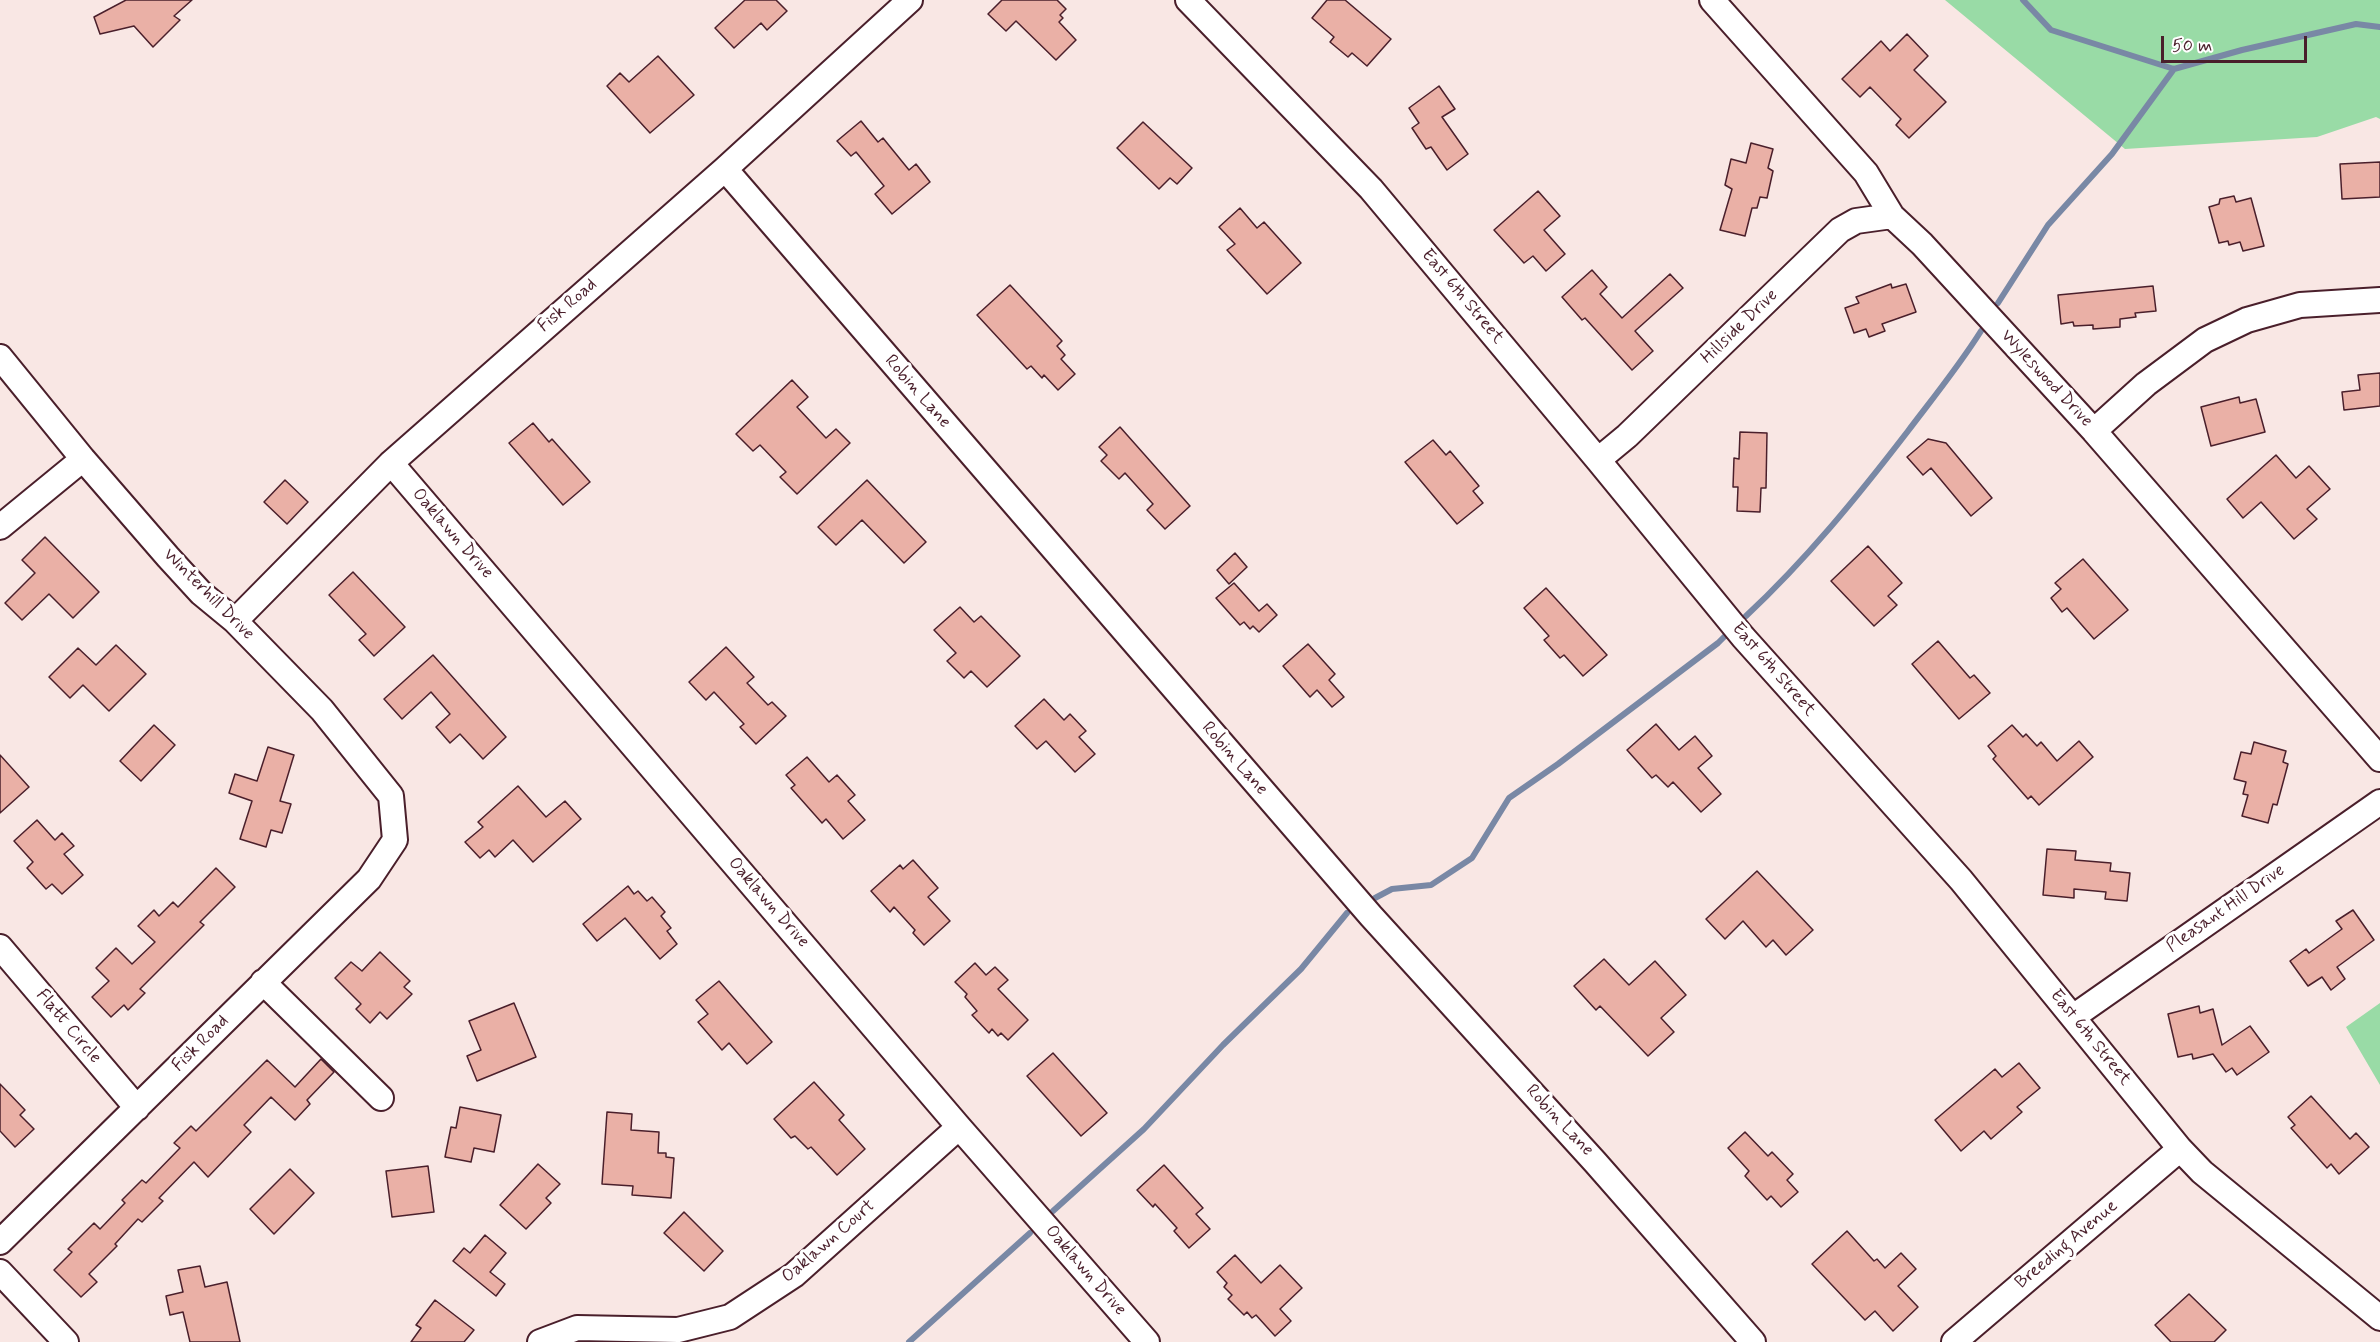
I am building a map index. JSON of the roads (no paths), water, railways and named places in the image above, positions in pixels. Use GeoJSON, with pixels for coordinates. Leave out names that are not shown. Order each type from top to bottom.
{"type":"FeatureCollection","features":[{"type":"Feature","properties":{"kind":"street","name":"Fisk Road"},"geometry":{"type":"LineString","coordinates":[[235,621],[391,463],[725,169],[910,0]]}},
{"type":"Feature","properties":{"kind":"street","name":"East 6th Street"},"geometry":{"type":"LineString","coordinates":[[1188,0],[1371,189],[1743,637],[1961,880],[2180,1149],[2202,1172],[2380,1318]]}},
{"type":"Feature","properties":{"kind":"street","name":"Wyleswood Drive"},"geometry":{"type":"LineString","coordinates":[[1712,0],[1866,172],[1892,216],[1922,244],[2094,431],[2380,759]]}},
{"type":"Feature","properties":{"kind":"street","name":"Robin Lane"},"geometry":{"type":"LineString","coordinates":[[725,169],[1371,916],[1595,1162],[1753,1342]]}},
{"type":"Feature","properties":{"kind":"street","name":"Hillside Drive"},"geometry":{"type":"LineString","coordinates":[[1598,460],[1627,436],[1840,230],[1856,221],[1892,216]]}},
{"type":"Feature","properties":{"kind":"street"},"geometry":{"type":"LineString","coordinates":[[2094,431],[2146,384],[2189,351],[2205,340],[2247,320],[2300,305],[2380,300]]}},
{"type":"Feature","properties":{"kind":"street","name":"Winterhill Drive"},"geometry":{"type":"LineString","coordinates":[[0,357],[83,459],[194,586],[235,621],[322,710],[391,796],[395,840]]}},
{"type":"Feature","properties":{"kind":"street"},"geometry":{"type":"LineString","coordinates":[[0,527],[83,459]]}},
{"type":"Feature","properties":{"kind":"street","name":"Oaklawn Drive"},"geometry":{"type":"LineString","coordinates":[[391,463],[959,1128],[1147,1342]]}},
{"type":"Feature","properties":{"kind":"street","name":"Pleasant Hill Drive"},"geometry":{"type":"LineString","coordinates":[[2073,1017],[2380,802]]}},
{"type":"Feature","properties":{"kind":"street","name":"Fisk Road"},"geometry":{"type":"LineString","coordinates":[[0,1242],[369,879],[395,840]]}},
{"type":"Feature","properties":{"kind":"street","name":"Flatt Circle"},"geometry":{"type":"LineString","coordinates":[[0,947],[137,1108]]}},
{"type":"Feature","properties":{"kind":"street"},"geometry":{"type":"LineString","coordinates":[[264,982],[381,1098]]}},
{"type":"Feature","properties":{"kind":"street","name":"Oaklawn Court"},"geometry":{"type":"LineString","coordinates":[[540,1342],[577,1328],[678,1330],[730,1317],[794,1275],[959,1128]]}},
{"type":"Feature","properties":{"kind":"street","name":"Breeding Avenue"},"geometry":{"type":"LineString","coordinates":[[1954,1342],[2180,1149]]}},
{"type":"Feature","properties":{"kind":"street"},"geometry":{"type":"LineString","coordinates":[[0,1272],[66,1342]]}},
{"type":"Feature","properties":{"kind":"waterway"},"geometry":{"type":"LineString","coordinates":[[2023,0],[2051,30],[2174,69],[2242,50],[2356,24],[2380,27]]}},
{"type":"Feature","properties":{"kind":"waterway"},"geometry":{"type":"LineString","coordinates":[[1998,303],[2048,225],[2112,154],[2174,69]]}},
{"type":"Feature","properties":{"kind":"waterway"},"geometry":{"type":"LineString","coordinates":[[1746,616],[1790,573],[1851,503],[1946,382],[1981,331]]}},
{"type":"Feature","properties":{"kind":"waterway"},"geometry":{"type":"LineString","coordinates":[[1375,898],[1392,889],[1431,885],[1472,858],[1509,798],[1558,764],[1718,643],[1730,631]]}},
{"type":"Feature","properties":{"kind":"waterway"},"geometry":{"type":"LineString","coordinates":[[1053,1211],[1144,1129],[1223,1045],[1301,969],[1347,913]]}},
{"type":"Feature","properties":{"kind":"waterway"},"geometry":{"type":"LineString","coordinates":[[909,1342],[1030,1233]]}}]}
